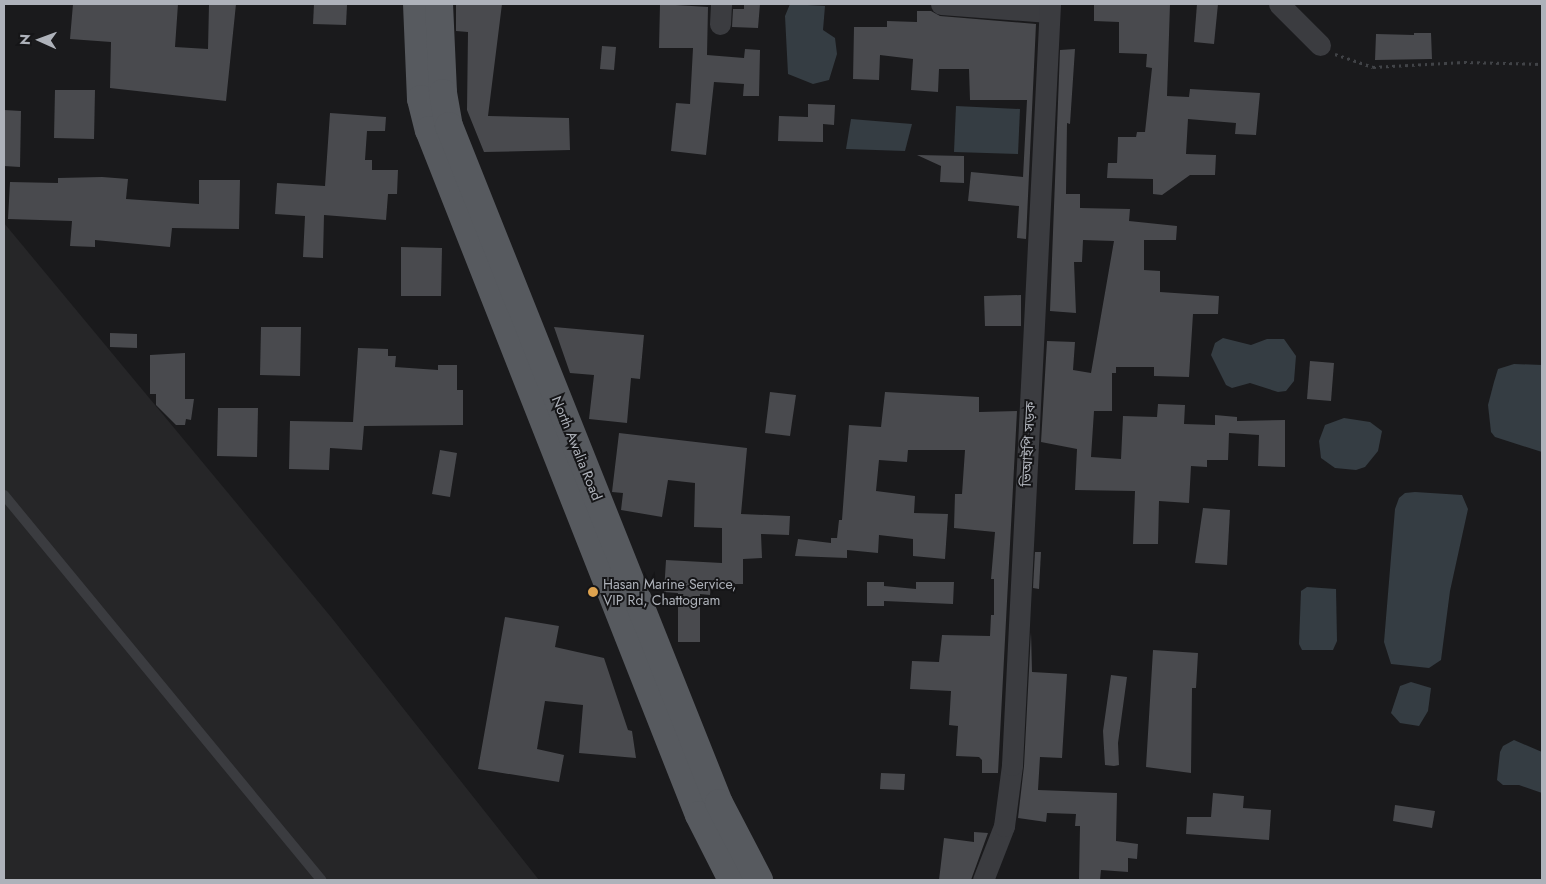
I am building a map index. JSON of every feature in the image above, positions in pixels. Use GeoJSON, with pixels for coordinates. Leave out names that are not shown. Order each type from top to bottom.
{"type":"FeatureCollection","features":[{"type":"Feature","properties":{"kind":"main road","name":"North Awalia Road"},"geometry":{"type":"LineString","coordinates":[[416,4],[421,99],[429,130],[699,816],[732,880]]}},
{"type":"Feature","properties":{"kind":"main road","name":"North Awalia Road"},"geometry":{"type":"LineString","coordinates":[[439,4],[443,92],[449,126],[719,803],[759,880]]}},
{"type":"Feature","properties":{"kind":"street"},"geometry":{"type":"LineString","coordinates":[[941,4],[1049,8]]}},
{"type":"Feature","properties":{"kind":"street"},"geometry":{"type":"LineString","coordinates":[[1279,4],[1320,45]]}},
{"type":"Feature","properties":{"kind":"street","name":"ভিআইপি সড়ক"},"geometry":{"type":"LineString","coordinates":[[983,880],[1004,826],[1012,765],[1049,8]]}},
{"type":"Feature","properties":{"kind":"lane"},"geometry":{"type":"LineString","coordinates":[[4,495],[321,880]]}},
{"type":"Feature","properties":{"kind":"path"},"geometry":{"type":"LineString","coordinates":[[1320,45],[1339,56],[1373,67],[1464,62],[1542,64]]}},
{"type":"Feature","properties":{"kind":"shaded area"},"geometry":{"type":"Polygon","coordinates":[[[790,4],[825,6],[823,30],[835,38],[837,54],[829,80],[813,84],[788,74],[785,16],[790,4]]]}},
{"type":"Feature","properties":{"kind":"shaded area"},"geometry":{"type":"Polygon","coordinates":[[[956,106],[1020,109],[1018,154],[954,152],[956,106]]]}},
{"type":"Feature","properties":{"kind":"shaded area"},"geometry":{"type":"Polygon","coordinates":[[[851,119],[912,124],[905,151],[846,149],[851,119]]]}},
{"type":"Feature","properties":{"kind":"shaded area"},"geometry":{"type":"Polygon","coordinates":[[[4,223],[331,617],[539,880],[4,880],[4,223]]]}},
{"type":"Feature","properties":{"kind":"shaded area"},"geometry":{"type":"Polygon","coordinates":[[[1223,338],[1251,345],[1267,339],[1284,339],[1296,356],[1294,381],[1286,391],[1278,392],[1250,383],[1232,388],[1226,385],[1211,355],[1215,343],[1223,338]]]}},
{"type":"Feature","properties":{"kind":"shaded area"},"geometry":{"type":"Polygon","coordinates":[[[1514,364],[1542,365],[1542,452],[1495,437],[1491,432],[1488,405],[1498,369],[1514,364]]]}},
{"type":"Feature","properties":{"kind":"shaded area"},"geometry":{"type":"Polygon","coordinates":[[[1344,418],[1370,422],[1382,431],[1378,451],[1365,467],[1356,470],[1335,468],[1321,458],[1319,441],[1325,425],[1344,418]]]}},
{"type":"Feature","properties":{"kind":"shaded area"},"geometry":{"type":"Polygon","coordinates":[[[1405,493],[1462,495],[1468,509],[1450,591],[1441,660],[1429,668],[1391,664],[1384,642],[1395,509],[1399,498],[1405,493]]]}},
{"type":"Feature","properties":{"kind":"shaded area"},"geometry":{"type":"Polygon","coordinates":[[[1307,587],[1336,589],[1337,641],[1333,650],[1302,650],[1299,644],[1301,591],[1307,587]]]}},
{"type":"Feature","properties":{"kind":"shaded area"},"geometry":{"type":"Polygon","coordinates":[[[1411,682],[1431,688],[1428,711],[1419,726],[1400,723],[1391,713],[1400,686],[1411,682]]]}},
{"type":"Feature","properties":{"kind":"shaded area"},"geometry":{"type":"Polygon","coordinates":[[[1514,740],[1542,752],[1542,793],[1519,785],[1503,785],[1497,780],[1500,752],[1503,746],[1514,740]]]}},
{"type":"Feature","properties":{"kind":"building"},"geometry":{"type":"Polygon","coordinates":[[[73,4],[178,4],[175,47],[208,49],[209,4],[236,4],[226,101],[110,88],[111,42],[70,39],[73,4]]]}},
{"type":"Feature","properties":{"kind":"building"},"geometry":{"type":"Polygon","coordinates":[[[314,4],[347,5],[346,25],[313,24],[314,4]]]}},
{"type":"Feature","properties":{"kind":"building"},"geometry":{"type":"Polygon","coordinates":[[[456,4],[502,4],[488,116],[569,118],[570,150],[484,152],[467,110],[468,32],[456,31],[456,4]]]}},
{"type":"Feature","properties":{"kind":"building"},"geometry":{"type":"Polygon","coordinates":[[[660,4],[708,7],[707,55],[744,58],[745,49],[760,50],[759,96],[743,96],[744,84],[714,82],[706,155],[671,151],[676,103],[690,104],[693,48],[659,48],[660,4]]]}},
{"type":"Feature","properties":{"kind":"building"},"geometry":{"type":"Polygon","coordinates":[[[744,4],[760,4],[758,28],[732,27],[733,9],[744,9],[744,4]]]}},
{"type":"Feature","properties":{"kind":"building"},"geometry":{"type":"Polygon","coordinates":[[[1094,4],[1170,4],[1167,96],[1189,97],[1190,89],[1260,93],[1256,135],[1235,134],[1236,123],[1188,119],[1186,154],[1216,155],[1215,175],[1190,175],[1162,195],[1153,194],[1153,179],[1107,178],[1108,163],[1117,163],[1118,137],[1136,137],[1137,132],[1145,132],[1152,68],[1146,67],[1147,54],[1119,53],[1119,22],[1094,21],[1094,4]]]}},
{"type":"Feature","properties":{"kind":"building"},"geometry":{"type":"Polygon","coordinates":[[[1197,4],[1218,4],[1214,44],[1194,42],[1197,4]]]}},
{"type":"Feature","properties":{"kind":"building"},"geometry":{"type":"Polygon","coordinates":[[[917,11],[931,11],[940,16],[1036,24],[1026,239],[1017,238],[1019,206],[968,201],[971,172],[1023,177],[1027,100],[970,100],[969,69],[939,69],[938,92],[911,90],[913,59],[880,55],[879,80],[853,79],[854,27],[887,27],[887,21],[917,22],[917,11]]]}},
{"type":"Feature","properties":{"kind":"building"},"geometry":{"type":"Polygon","coordinates":[[[1414,33],[1431,33],[1432,59],[1375,60],[1376,34],[1414,35],[1414,33]]]}},
{"type":"Feature","properties":{"kind":"building"},"geometry":{"type":"Polygon","coordinates":[[[602,46],[616,47],[614,70],[600,69],[602,46]]]}},
{"type":"Feature","properties":{"kind":"building"},"geometry":{"type":"Polygon","coordinates":[[[1075,49],[1070,124],[1067,123],[1066,194],[1080,194],[1080,208],[1130,209],[1129,221],[1177,226],[1176,240],[1144,240],[1144,270],[1160,271],[1160,292],[1219,296],[1218,314],[1193,314],[1189,377],[1154,376],[1154,367],[1116,367],[1116,373],[1112,373],[1112,411],[1094,411],[1091,457],[1121,459],[1123,416],[1157,417],[1158,404],[1185,405],[1184,424],[1215,425],[1215,415],[1237,417],[1237,421],[1285,420],[1285,467],[1258,466],[1259,435],[1229,433],[1228,460],[1207,460],[1207,467],[1191,466],[1189,503],[1159,501],[1158,544],[1133,544],[1135,491],[1075,490],[1077,449],[1041,442],[1047,341],[1075,342],[1073,370],[1091,373],[1114,241],[1083,240],[1082,262],[1074,262],[1076,313],[1050,311],[1060,50],[1075,49]]]}},
{"type":"Feature","properties":{"kind":"building"},"geometry":{"type":"Polygon","coordinates":[[[55,90],[95,90],[94,139],[54,138],[55,90]]]}},
{"type":"Feature","properties":{"kind":"building"},"geometry":{"type":"Polygon","coordinates":[[[808,104],[835,105],[834,125],[823,124],[823,142],[778,141],[779,116],[808,117],[808,104]]]}},
{"type":"Feature","properties":{"kind":"building"},"geometry":{"type":"Polygon","coordinates":[[[4,110],[21,111],[20,167],[4,166],[4,110]]]}},
{"type":"Feature","properties":{"kind":"building"},"geometry":{"type":"Polygon","coordinates":[[[330,113],[386,117],[385,131],[367,131],[365,160],[372,160],[372,170],[398,170],[397,194],[388,194],[386,220],[324,215],[323,258],[303,257],[305,216],[275,214],[277,183],[325,186],[330,113]]]}},
{"type":"Feature","properties":{"kind":"building"},"geometry":{"type":"Polygon","coordinates":[[[917,155],[964,156],[964,183],[940,182],[941,166],[917,155]]]}},
{"type":"Feature","properties":{"kind":"building"},"geometry":{"type":"Polygon","coordinates":[[[102,177],[128,179],[126,199],[199,204],[199,180],[240,180],[239,229],[172,228],[170,247],[95,240],[95,247],[70,246],[72,221],[8,219],[10,182],[58,183],[58,178],[102,177]]]}},
{"type":"Feature","properties":{"kind":"building"},"geometry":{"type":"Polygon","coordinates":[[[401,247],[442,248],[441,296],[401,296],[401,247]]]}},
{"type":"Feature","properties":{"kind":"building"},"geometry":{"type":"Polygon","coordinates":[[[1021,295],[1021,326],[985,326],[984,296],[1021,295]]]}},
{"type":"Feature","properties":{"kind":"building"},"geometry":{"type":"Polygon","coordinates":[[[261,327],[301,327],[300,376],[260,375],[261,327]]]}},
{"type":"Feature","properties":{"kind":"building"},"geometry":{"type":"Polygon","coordinates":[[[554,327],[644,335],[640,379],[631,378],[627,423],[589,419],[594,375],[570,373],[554,327]]]}},
{"type":"Feature","properties":{"kind":"building"},"geometry":{"type":"Polygon","coordinates":[[[110,333],[137,334],[137,348],[110,347],[110,333]]]}},
{"type":"Feature","properties":{"kind":"building"},"geometry":{"type":"Polygon","coordinates":[[[358,348],[388,349],[388,356],[396,356],[395,367],[438,370],[438,365],[457,365],[457,390],[463,390],[463,425],[364,426],[362,450],[330,448],[329,470],[289,469],[290,421],[353,422],[358,348]]]}},
{"type":"Feature","properties":{"kind":"building"},"geometry":{"type":"Polygon","coordinates":[[[185,353],[185,399],[194,399],[191,420],[186,419],[185,425],[176,425],[156,405],[156,394],[150,394],[150,355],[185,353]]]}},
{"type":"Feature","properties":{"kind":"building"},"geometry":{"type":"Polygon","coordinates":[[[1310,361],[1334,363],[1331,401],[1307,399],[1310,361]]]}},
{"type":"Feature","properties":{"kind":"building"},"geometry":{"type":"Polygon","coordinates":[[[770,392],[796,395],[790,436],[765,433],[770,392]]]}},
{"type":"Feature","properties":{"kind":"building"},"geometry":{"type":"Polygon","coordinates":[[[885,392],[979,397],[979,412],[1017,411],[998,773],[982,773],[982,760],[979,757],[956,756],[958,726],[949,725],[951,691],[910,689],[912,661],[939,662],[942,635],[990,636],[991,615],[994,615],[994,579],[991,579],[995,532],[954,528],[955,494],[962,494],[965,450],[908,450],[907,462],[879,460],[876,491],[915,496],[914,513],[948,514],[945,559],[913,556],[913,539],[879,535],[878,553],[847,550],[847,558],[795,556],[798,539],[831,543],[831,538],[837,538],[839,520],[842,520],[849,425],[881,427],[885,392]]]}},
{"type":"Feature","properties":{"kind":"building"},"geometry":{"type":"Polygon","coordinates":[[[218,408],[258,408],[257,457],[217,456],[218,408]]]}},
{"type":"Feature","properties":{"kind":"building"},"geometry":{"type":"Polygon","coordinates":[[[619,433],[747,448],[741,514],[790,516],[789,535],[761,534],[762,558],[743,559],[743,584],[711,584],[710,595],[700,594],[700,642],[678,642],[678,593],[664,592],[666,560],[722,563],[722,528],[694,527],[695,483],[668,480],[662,517],[621,510],[623,493],[612,492],[619,433]]]}},
{"type":"Feature","properties":{"kind":"building"},"geometry":{"type":"Polygon","coordinates":[[[440,450],[457,453],[450,497],[432,494],[440,450]]]}},
{"type":"Feature","properties":{"kind":"building"},"geometry":{"type":"Polygon","coordinates":[[[1203,508],[1230,510],[1227,565],[1195,563],[1203,508]]]}},
{"type":"Feature","properties":{"kind":"building"},"geometry":{"type":"Polygon","coordinates":[[[1035,552],[1041,552],[1039,589],[1033,588],[1035,552]]]}},
{"type":"Feature","properties":{"kind":"building"},"geometry":{"type":"Polygon","coordinates":[[[867,582],[884,582],[884,586],[916,589],[916,582],[954,582],[953,604],[884,601],[884,606],[867,606],[867,582]]]}},
{"type":"Feature","properties":{"kind":"building"},"geometry":{"type":"Polygon","coordinates":[[[505,617],[559,626],[555,647],[604,658],[628,730],[632,731],[636,758],[579,753],[583,705],[545,701],[537,749],[564,755],[559,782],[478,769],[505,617]]]}},
{"type":"Feature","properties":{"kind":"building"},"geometry":{"type":"Polygon","coordinates":[[[1031,632],[1032,672],[1067,674],[1062,758],[1040,757],[1038,790],[1117,793],[1116,841],[1138,844],[1137,859],[1128,858],[1128,872],[1101,870],[1100,880],[1079,880],[1080,826],[1075,826],[1076,814],[1047,813],[1046,822],[1018,818],[1024,766],[1031,632]]]}},
{"type":"Feature","properties":{"kind":"building"},"geometry":{"type":"Polygon","coordinates":[[[1153,650],[1198,653],[1196,688],[1192,688],[1191,773],[1146,767],[1153,650]]]}},
{"type":"Feature","properties":{"kind":"building"},"geometry":{"type":"Polygon","coordinates":[[[1111,675],[1127,677],[1118,743],[1119,765],[1114,766],[1105,765],[1103,731],[1111,675]]]}},
{"type":"Feature","properties":{"kind":"building"},"geometry":{"type":"Polygon","coordinates":[[[881,773],[905,774],[904,790],[880,789],[881,773]]]}},
{"type":"Feature","properties":{"kind":"building"},"geometry":{"type":"Polygon","coordinates":[[[1213,793],[1244,796],[1243,808],[1271,810],[1269,840],[1186,834],[1187,817],[1211,817],[1213,793]]]}},
{"type":"Feature","properties":{"kind":"building"},"geometry":{"type":"Polygon","coordinates":[[[1395,805],[1435,811],[1432,828],[1393,821],[1395,805]]]}},
{"type":"Feature","properties":{"kind":"building"},"geometry":{"type":"Polygon","coordinates":[[[974,832],[988,833],[971,880],[939,880],[944,838],[974,842],[974,832]]]}},
{"type":"Feature","properties":{"kind":"place","name":"Hasan Marine Service, VIP Rd, Chattogram"},"geometry":{"type":"Point","coordinates":[593,592]}}]}
